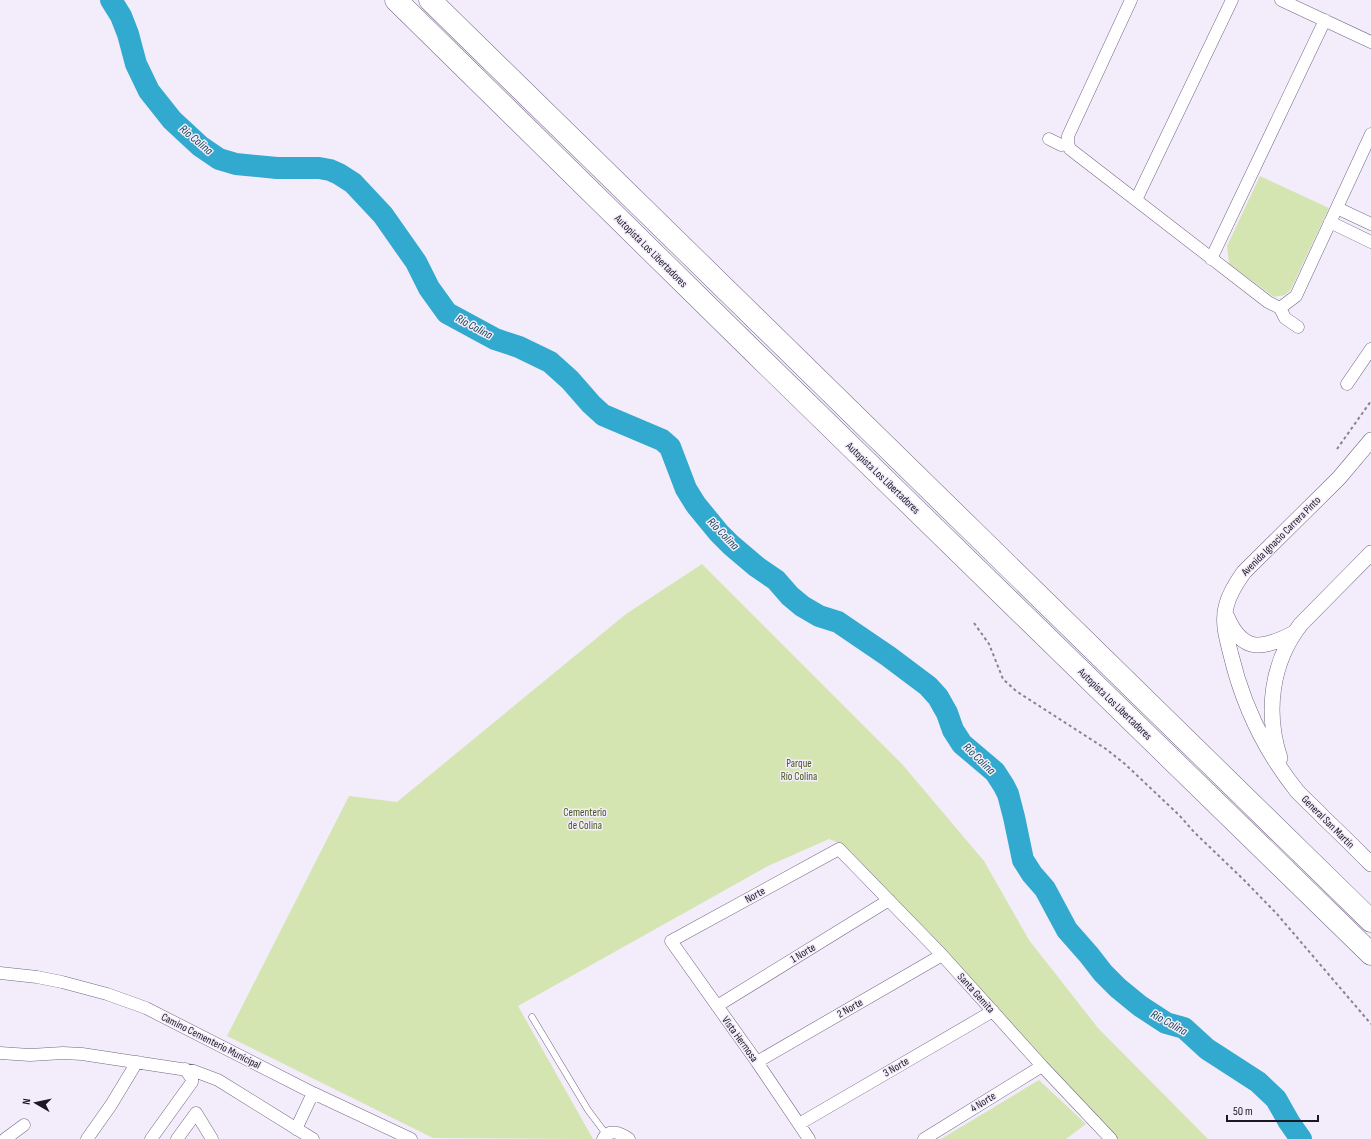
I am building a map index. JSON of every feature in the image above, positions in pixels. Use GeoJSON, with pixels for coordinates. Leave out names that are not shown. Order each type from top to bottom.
{"type":"FeatureCollection","features":[{"type":"Feature","properties":{"kind":"highway","name":"Autopista Los Libertadores"},"geometry":{"type":"LineString","coordinates":[[396,0],[754,352],[1371,954]]}},
{"type":"Feature","properties":{"kind":"highway"},"geometry":{"type":"LineString","coordinates":[[430,0],[1371,921]]}},
{"type":"Feature","properties":{"kind":"street"},"geometry":{"type":"LineString","coordinates":[[1131,0],[1068,136],[1068,144],[1070,149],[1211,259],[1268,302],[1280,308],[1285,318],[1298,327]]}},
{"type":"Feature","properties":{"kind":"street"},"geometry":{"type":"LineString","coordinates":[[1136,200],[1232,0]]}},
{"type":"Feature","properties":{"kind":"street"},"geometry":{"type":"LineString","coordinates":[[1281,0],[1371,42]]}},
{"type":"Feature","properties":{"kind":"street"},"geometry":{"type":"LineString","coordinates":[[1211,259],[1325,20]]}},
{"type":"Feature","properties":{"kind":"street"},"geometry":{"type":"LineString","coordinates":[[1280,308],[1296,296],[1371,134]]}},
{"type":"Feature","properties":{"kind":"street"},"geometry":{"type":"LineString","coordinates":[[1049,139],[1061,145],[1068,144]]}},
{"type":"Feature","properties":{"kind":"street"},"geometry":{"type":"LineString","coordinates":[[1337,208],[1371,224]]}},
{"type":"Feature","properties":{"kind":"street"},"geometry":{"type":"LineString","coordinates":[[1330,222],[1371,242]]}},
{"type":"Feature","properties":{"kind":"street"},"geometry":{"type":"LineString","coordinates":[[1347,384],[1371,349]]}},
{"type":"Feature","properties":{"kind":"street","name":"Avenida Ignacio Carrera Pinto"},"geometry":{"type":"LineString","coordinates":[[1287,778],[1269,751],[1247,709],[1234,670],[1226,637],[1224,622],[1226,608],[1229,596],[1244,572],[1338,478],[1371,440]]}},
{"type":"Feature","properties":{"kind":"street"},"geometry":{"type":"LineString","coordinates":[[1287,778],[1275,741],[1272,706],[1274,685],[1284,651],[1294,633],[1312,612],[1371,553]]}},
{"type":"Feature","properties":{"kind":"street"},"geometry":{"type":"LineString","coordinates":[[1226,608],[1234,631],[1248,643],[1261,645],[1269,644],[1294,633]]}},
{"type":"Feature","properties":{"kind":"street","name":"General San Martín"},"geometry":{"type":"LineString","coordinates":[[1287,778],[1371,864]]}},
{"type":"Feature","properties":{"kind":"street","name":"Santa Gemita"},"geometry":{"type":"LineString","coordinates":[[839,849],[942,955],[1042,1066],[1111,1139]]}},
{"type":"Feature","properties":{"kind":"street","name":"Norte"},"geometry":{"type":"LineString","coordinates":[[670,941],[839,849]]}},
{"type":"Feature","properties":{"kind":"street","name":"1 Norte"},"geometry":{"type":"LineString","coordinates":[[716,1006],[889,900]]}},
{"type":"Feature","properties":{"kind":"street","name":"Vista Hermosa"},"geometry":{"type":"LineString","coordinates":[[670,941],[757,1062],[808,1139]]}},
{"type":"Feature","properties":{"kind":"street","name":"2 Norte"},"geometry":{"type":"LineString","coordinates":[[757,1062],[942,955]]}},
{"type":"Feature","properties":{"kind":"street","name":"Camino Cementerio Municipal"},"geometry":{"type":"LineString","coordinates":[[0,973],[37,977],[62,982],[107,994],[140,1005],[313,1093],[411,1139]]}},
{"type":"Feature","properties":{"kind":"street","name":"3 Norte"},"geometry":{"type":"LineString","coordinates":[[799,1124],[993,1011]]}},
{"type":"Feature","properties":{"kind":"street"},"geometry":{"type":"LineString","coordinates":[[0,1053],[82,1054],[203,1073],[218,1080],[313,1139]]}},
{"type":"Feature","properties":{"kind":"street"},"geometry":{"type":"LineString","coordinates":[[87,1139],[112,1105],[137,1062]]}},
{"type":"Feature","properties":{"kind":"street","name":"4 Norte"},"geometry":{"type":"LineString","coordinates":[[924,1139],[1042,1066]]}},
{"type":"Feature","properties":{"kind":"street"},"geometry":{"type":"LineString","coordinates":[[151,1139],[192,1082],[192,1079],[185,1069]]}},
{"type":"Feature","properties":{"kind":"street"},"geometry":{"type":"LineString","coordinates":[[296,1129],[313,1093]]}},
{"type":"Feature","properties":{"kind":"street"},"geometry":{"type":"LineString","coordinates":[[177,1139],[196,1113],[212,1139]]}},
{"type":"Feature","properties":{"kind":"street"},"geometry":{"type":"LineString","coordinates":[[5,1139],[24,1125]]}},
{"type":"Feature","properties":{"kind":"street"},"geometry":{"type":"LineString","coordinates":[[605,1137],[610,1132],[615,1132],[629,1139]]}},
{"type":"Feature","properties":{"kind":"lane"},"geometry":{"type":"LineString","coordinates":[[532,1017],[605,1137]]}},
{"type":"Feature","properties":{"kind":"path"},"geometry":{"type":"LineString","coordinates":[[1337,449],[1371,402]]}},
{"type":"Feature","properties":{"kind":"path"},"geometry":{"type":"LineString","coordinates":[[974,623],[989,644],[1003,679],[1016,691],[1106,749],[1179,815],[1194,832],[1277,914],[1371,1024]]}},
{"type":"Feature","properties":{"kind":"green space"},"geometry":{"type":"Polygon","coordinates":[[[1260,176],[1329,208],[1291,289],[1285,295],[1274,297],[1229,264],[1227,246],[1260,176]]]}},
{"type":"Feature","properties":{"kind":"green space","name":"Cementerio de Colina"},"geometry":{"type":"Polygon","coordinates":[[[702,564],[902,764],[984,861],[1029,940],[1098,1028],[1208,1139],[1115,1139],[841,844],[829,839],[768,866],[518,1006],[593,1139],[433,1138],[227,1036],[349,796],[397,802],[626,614],[702,564]]]}},
{"type":"Feature","properties":{"kind":"green space"},"geometry":{"type":"Polygon","coordinates":[[[1039,1080],[1086,1124],[1066,1139],[941,1139],[1039,1080]]]}},
{"type":"Feature","properties":{"kind":"waterway","name":"Río Colina"},"geometry":{"type":"LineString","coordinates":[[111,0],[121,16],[128,34],[136,64],[149,91],[172,120],[200,146],[219,159],[236,164],[277,168],[319,168],[330,170],[353,183],[383,215],[416,262],[429,288],[447,313],[495,339],[519,347],[550,362],[570,380],[603,415],[662,440],[670,447],[686,489],[696,505],[731,545],[757,567],[776,580],[790,596],[802,606],[819,616],[838,622],[888,656],[928,686],[938,697],[947,713],[953,730],[962,744],[995,772],[1004,786],[1008,794],[1014,817],[1023,860],[1032,874],[1045,889],[1067,930],[1103,973],[1118,988],[1140,1006],[1166,1023],[1184,1028],[1207,1049],[1258,1082],[1276,1099],[1301,1139]]}},
{"type":"Feature","properties":{"kind":"park label","name":"Parque Río Colina"},"geometry":{"type":"Point","coordinates":[799,769]}}]}
